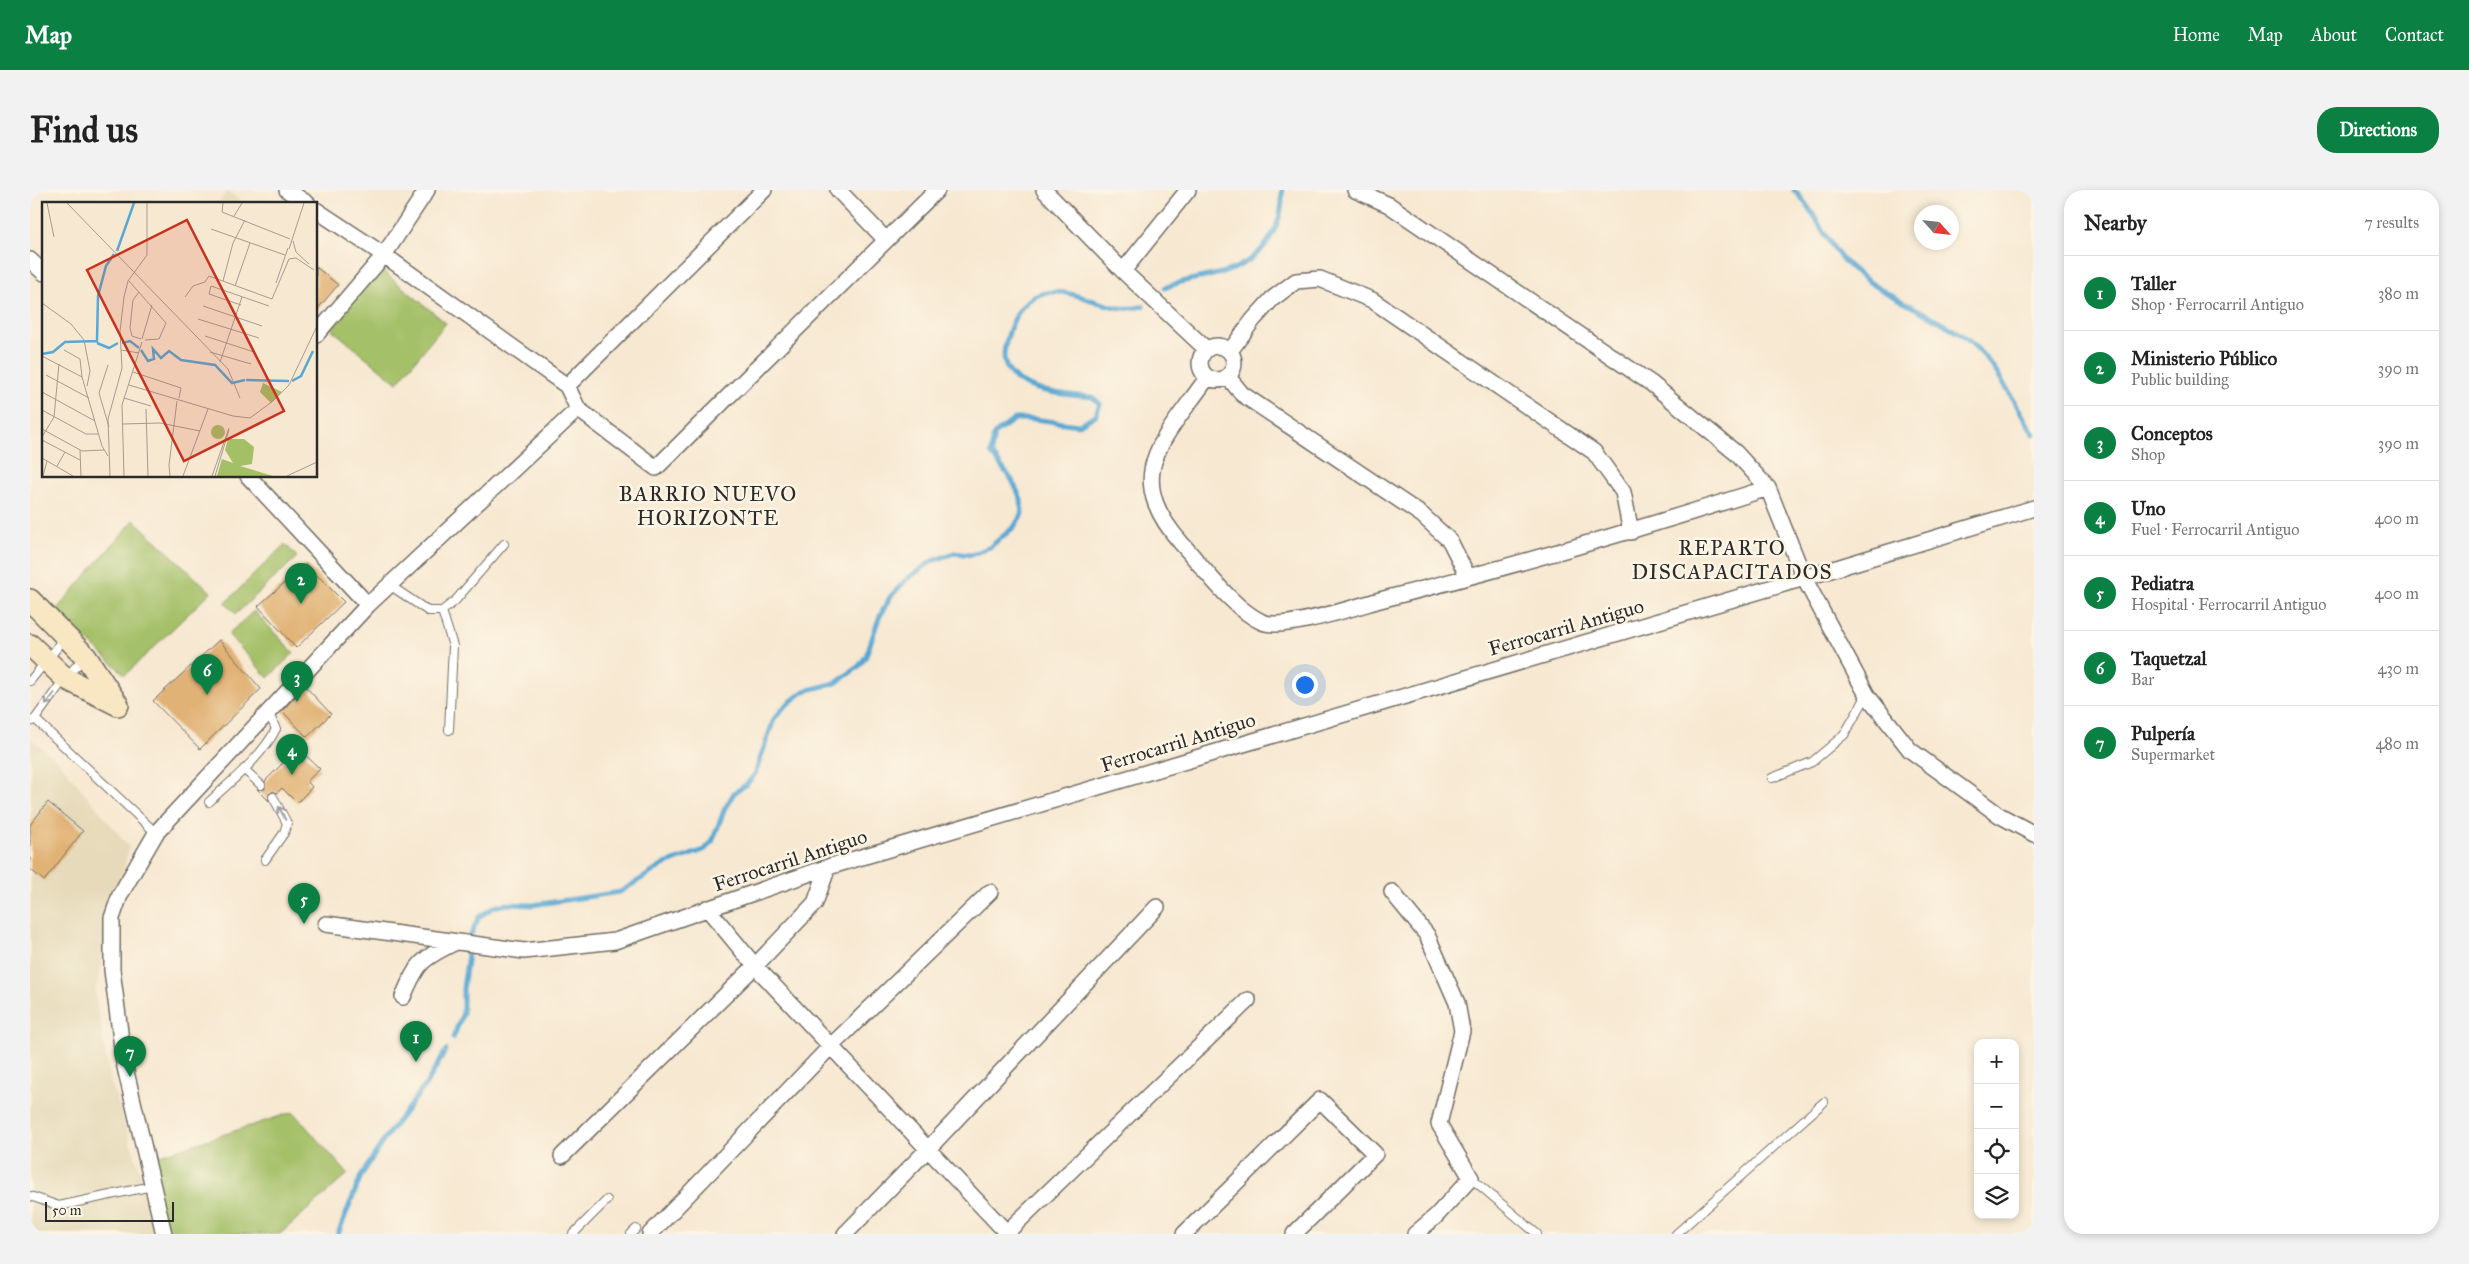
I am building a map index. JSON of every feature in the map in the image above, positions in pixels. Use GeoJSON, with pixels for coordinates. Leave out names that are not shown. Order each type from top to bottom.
{"type":"FeatureCollection","features":[{"type":"Feature","properties":{"kind":"street"},"geometry":{"type":"LineString","coordinates":[[287,190],[305,202]]}},
{"type":"Feature","properties":{"kind":"street"},"geometry":{"type":"LineString","coordinates":[[318,333],[384,255],[427,190]]}},
{"type":"Feature","properties":{"kind":"street"},"geometry":{"type":"LineString","coordinates":[[567,386],[764,190]]}},
{"type":"Feature","properties":{"kind":"street"},"geometry":{"type":"LineString","coordinates":[[838,190],[886,240]]}},
{"type":"Feature","properties":{"kind":"street"},"geometry":{"type":"LineString","coordinates":[[318,211],[384,255],[567,386],[578,409],[656,468],[936,190]]}},
{"type":"Feature","properties":{"kind":"street"},"geometry":{"type":"LineString","coordinates":[[1044,190],[1123,271],[1206,349]]}},
{"type":"Feature","properties":{"kind":"street"},"geometry":{"type":"LineString","coordinates":[[1123,271],[1188,190]]}},
{"type":"Feature","properties":{"kind":"street"},"geometry":{"type":"LineString","coordinates":[[1354,190],[1389,205],[1652,384],[1736,453],[1768,488],[1804,578],[1867,696],[1910,750],[1999,815],[2034,834]]}},
{"type":"Feature","properties":{"kind":"street"},"geometry":{"type":"LineString","coordinates":[[30,260],[42,271]]}},
{"type":"Feature","properties":{"kind":"street"},"geometry":{"type":"LineString","coordinates":[[1230,351],[1253,320],[1272,299],[1296,281],[1320,279],[1372,300],[1594,452],[1623,492],[1631,532]]}},
{"type":"Feature","properties":{"kind":"street"},"geometry":{"type":"LineString","coordinates":[[1214,345],[1223,346],[1230,351],[1234,360],[1233,369],[1228,377],[1217,381],[1207,378],[1200,369],[1199,358],[1206,349],[1214,345]]}},
{"type":"Feature","properties":{"kind":"street"},"geometry":{"type":"LineString","coordinates":[[1228,377],[1242,394],[1422,515],[1450,541],[1468,578]]}},
{"type":"Feature","properties":{"kind":"street"},"geometry":{"type":"LineString","coordinates":[[1207,378],[1158,448],[1150,481],[1153,499],[1170,530],[1242,610],[1263,623],[1279,625],[1468,578],[1631,532],[1768,488]]}},
{"type":"Feature","properties":{"kind":"street"},"geometry":{"type":"LineString","coordinates":[[164,1234],[124,1063],[112,970],[112,918],[120,895],[156,833],[368,605],[388,584],[578,409]]}},
{"type":"Feature","properties":{"kind":"street"},"geometry":{"type":"LineString","coordinates":[[250,478],[368,605]]}},
{"type":"Feature","properties":{"kind":"street","name":"Ferrocarril Antiguo"},"geometry":{"type":"LineString","coordinates":[[326,924],[524,951],[615,941],[828,867],[2034,508]]}},
{"type":"Feature","properties":{"kind":"street"},"geometry":{"type":"LineString","coordinates":[[30,600],[86,657],[118,705],[65,678],[30,645]]}},
{"type":"Feature","properties":{"kind":"street"},"geometry":{"type":"LineString","coordinates":[[562,1156],[755,966],[815,903],[828,867]]}},
{"type":"Feature","properties":{"kind":"street"},"geometry":{"type":"LineString","coordinates":[[639,1232],[990,892]]}},
{"type":"Feature","properties":{"kind":"street"},"geometry":{"type":"LineString","coordinates":[[1392,892],[1427,935],[1457,1003],[1462,1031],[1439,1124],[1471,1178],[1436,1216],[1415,1234]]}},
{"type":"Feature","properties":{"kind":"street"},"geometry":{"type":"LineString","coordinates":[[845,1234],[1157,907]]}},
{"type":"Feature","properties":{"kind":"street"},"geometry":{"type":"LineString","coordinates":[[707,908],[755,966],[1007,1233],[1248,1000]]}},
{"type":"Feature","properties":{"kind":"street"},"geometry":{"type":"LineString","coordinates":[[403,998],[417,968],[428,955],[454,942]]}},
{"type":"Feature","properties":{"kind":"street"},"geometry":{"type":"LineString","coordinates":[[1184,1234],[1320,1100],[1374,1154],[1294,1234]]}},
{"type":"Feature","properties":{"kind":"lane"},"geometry":{"type":"LineString","coordinates":[[388,584],[428,611],[442,611],[454,601],[504,544]]}},
{"type":"Feature","properties":{"kind":"lane"},"geometry":{"type":"LineString","coordinates":[[442,611],[453,646],[449,730]]}},
{"type":"Feature","properties":{"kind":"lane"},"geometry":{"type":"LineString","coordinates":[[30,681],[66,636]]}},
{"type":"Feature","properties":{"kind":"lane"},"geometry":{"type":"LineString","coordinates":[[86,657],[65,678],[32,721],[156,833]]}},
{"type":"Feature","properties":{"kind":"lane"},"geometry":{"type":"LineString","coordinates":[[1772,778],[1812,762],[1844,735],[1867,696]]}},
{"type":"Feature","properties":{"kind":"lane"},"geometry":{"type":"LineString","coordinates":[[209,802],[244,769],[276,729],[268,712]]}},
{"type":"Feature","properties":{"kind":"lane"},"geometry":{"type":"LineString","coordinates":[[244,769],[261,785]]}},
{"type":"Feature","properties":{"kind":"lane"},"geometry":{"type":"LineString","coordinates":[[265,860],[284,833],[287,823],[273,797]]}},
{"type":"Feature","properties":{"kind":"lane"},"geometry":{"type":"LineString","coordinates":[[1676,1234],[1824,1102]]}},
{"type":"Feature","properties":{"kind":"lane"},"geometry":{"type":"LineString","coordinates":[[1471,1178],[1537,1234]]}},
{"type":"Feature","properties":{"kind":"lane"},"geometry":{"type":"LineString","coordinates":[[30,1196],[59,1206],[152,1186]]}},
{"type":"Feature","properties":{"kind":"lane"},"geometry":{"type":"LineString","coordinates":[[573,1234],[607,1200]]}},
{"type":"Feature","properties":{"kind":"shaded area"},"geometry":{"type":"Polygon","coordinates":[[[228,191],[242,202],[219,202],[228,191]]]}},
{"type":"Feature","properties":{"kind":"shaded area"},"geometry":{"type":"Polygon","coordinates":[[[31,739],[58,761],[129,847],[95,992],[110,1079],[160,1234],[30,1234],[31,739]]]}},
{"type":"Feature","properties":{"kind":"green space"},"geometry":{"type":"Polygon","coordinates":[[[378,267],[446,323],[397,383],[329,327],[378,267]]]}},
{"type":"Feature","properties":{"kind":"green space"},"geometry":{"type":"Polygon","coordinates":[[[134,520],[211,592],[125,675],[55,611],[134,520]]]}},
{"type":"Feature","properties":{"kind":"green space"},"geometry":{"type":"Polygon","coordinates":[[[285,544],[297,557],[236,614],[225,603],[285,544]]]}},
{"type":"Feature","properties":{"kind":"green space"},"geometry":{"type":"Polygon","coordinates":[[[254,611],[294,653],[268,678],[228,634],[254,611]]]}},
{"type":"Feature","properties":{"kind":"green space"},"geometry":{"type":"Polygon","coordinates":[[[293,1112],[348,1174],[280,1234],[168,1234],[148,1159],[293,1112]]]}},
{"type":"Feature","properties":{"kind":"building"},"geometry":{"type":"Polygon","coordinates":[[[318,269],[338,285],[318,309],[318,269]]]}},
{"type":"Feature","properties":{"kind":"building"},"geometry":{"type":"Polygon","coordinates":[[[306,564],[344,602],[296,648],[258,606],[306,564]]]}},
{"type":"Feature","properties":{"kind":"building"},"geometry":{"type":"Polygon","coordinates":[[[219,640],[261,689],[200,749],[153,701],[219,640]]]}},
{"type":"Feature","properties":{"kind":"building"},"geometry":{"type":"Polygon","coordinates":[[[305,686],[331,714],[307,737],[282,711],[305,686]]]}},
{"type":"Feature","properties":{"kind":"building"},"geometry":{"type":"Polygon","coordinates":[[[298,748],[320,769],[307,781],[312,787],[297,803],[282,788],[277,793],[273,791],[269,794],[269,801],[257,789],[265,789],[265,781],[298,748]]]}},
{"type":"Feature","properties":{"kind":"building"},"geometry":{"type":"Polygon","coordinates":[[[48,802],[83,831],[44,881],[30,869],[30,825],[48,802]]]}},
{"type":"Feature","properties":{"kind":"waterway"},"geometry":{"type":"LineString","coordinates":[[1165,288],[1225,272],[1250,260],[1260,251],[1275,230],[1282,204],[1282,190]]}},
{"type":"Feature","properties":{"kind":"waterway"},"geometry":{"type":"LineString","coordinates":[[1794,190],[1809,208],[1834,249],[1850,267],[1888,294],[1957,332],[1981,353],[2001,379],[2034,434]]}},
{"type":"Feature","properties":{"kind":"waterway"},"geometry":{"type":"LineString","coordinates":[[453,1038],[463,1013],[463,988],[471,934],[479,917],[494,907],[507,904],[533,905],[620,892],[665,864],[704,850],[712,842],[725,808],[734,793],[747,784],[755,774],[774,719],[785,706],[804,691],[836,683],[859,666],[866,656],[879,618],[890,597],[907,579],[932,561],[954,553],[971,555],[990,547],[1014,527],[1022,514],[1021,499],[1012,480],[991,453],[994,434],[1015,419],[1034,419],[1079,425],[1096,415],[1100,404],[1093,397],[1039,390],[1014,377],[1007,368],[1004,352],[1011,327],[1022,307],[1036,296],[1049,292],[1076,295],[1116,307],[1130,308],[1143,306]]}},
{"type":"Feature","properties":{"kind":"waterway"},"geometry":{"type":"LineString","coordinates":[[338,1234],[361,1176],[385,1138],[427,1083],[446,1050]]}},
{"type":"Feature","properties":{"kind":"place","name":"Ministerio Público"},"geometry":{"type":"Point","coordinates":[301,604]}},
{"type":"Feature","properties":{"kind":"place","name":"Taquetzal"},"geometry":{"type":"Point","coordinates":[207,695]}},
{"type":"Feature","properties":{"kind":"place","name":"Conceptos"},"geometry":{"type":"Point","coordinates":[297,702]}},
{"type":"Feature","properties":{"kind":"place","name":"Uno"},"geometry":{"type":"Point","coordinates":[292,775]}},
{"type":"Feature","properties":{"kind":"place","name":"Pediatra"},"geometry":{"type":"Point","coordinates":[304,924]}},
{"type":"Feature","properties":{"kind":"place","name":"Taller"},"geometry":{"type":"Point","coordinates":[416,1062]}},
{"type":"Feature","properties":{"kind":"place","name":"Pulpería"},"geometry":{"type":"Point","coordinates":[130,1077]}},
{"type":"Feature","properties":{"kind":"district","name":"BARRIO NUEVO HORIZONTE"},"geometry":{"type":"Point","coordinates":[708,506]}},
{"type":"Feature","properties":{"kind":"district","name":"REPARTO DISCAPACITADOS"},"geometry":{"type":"Point","coordinates":[1732,560]}}]}
